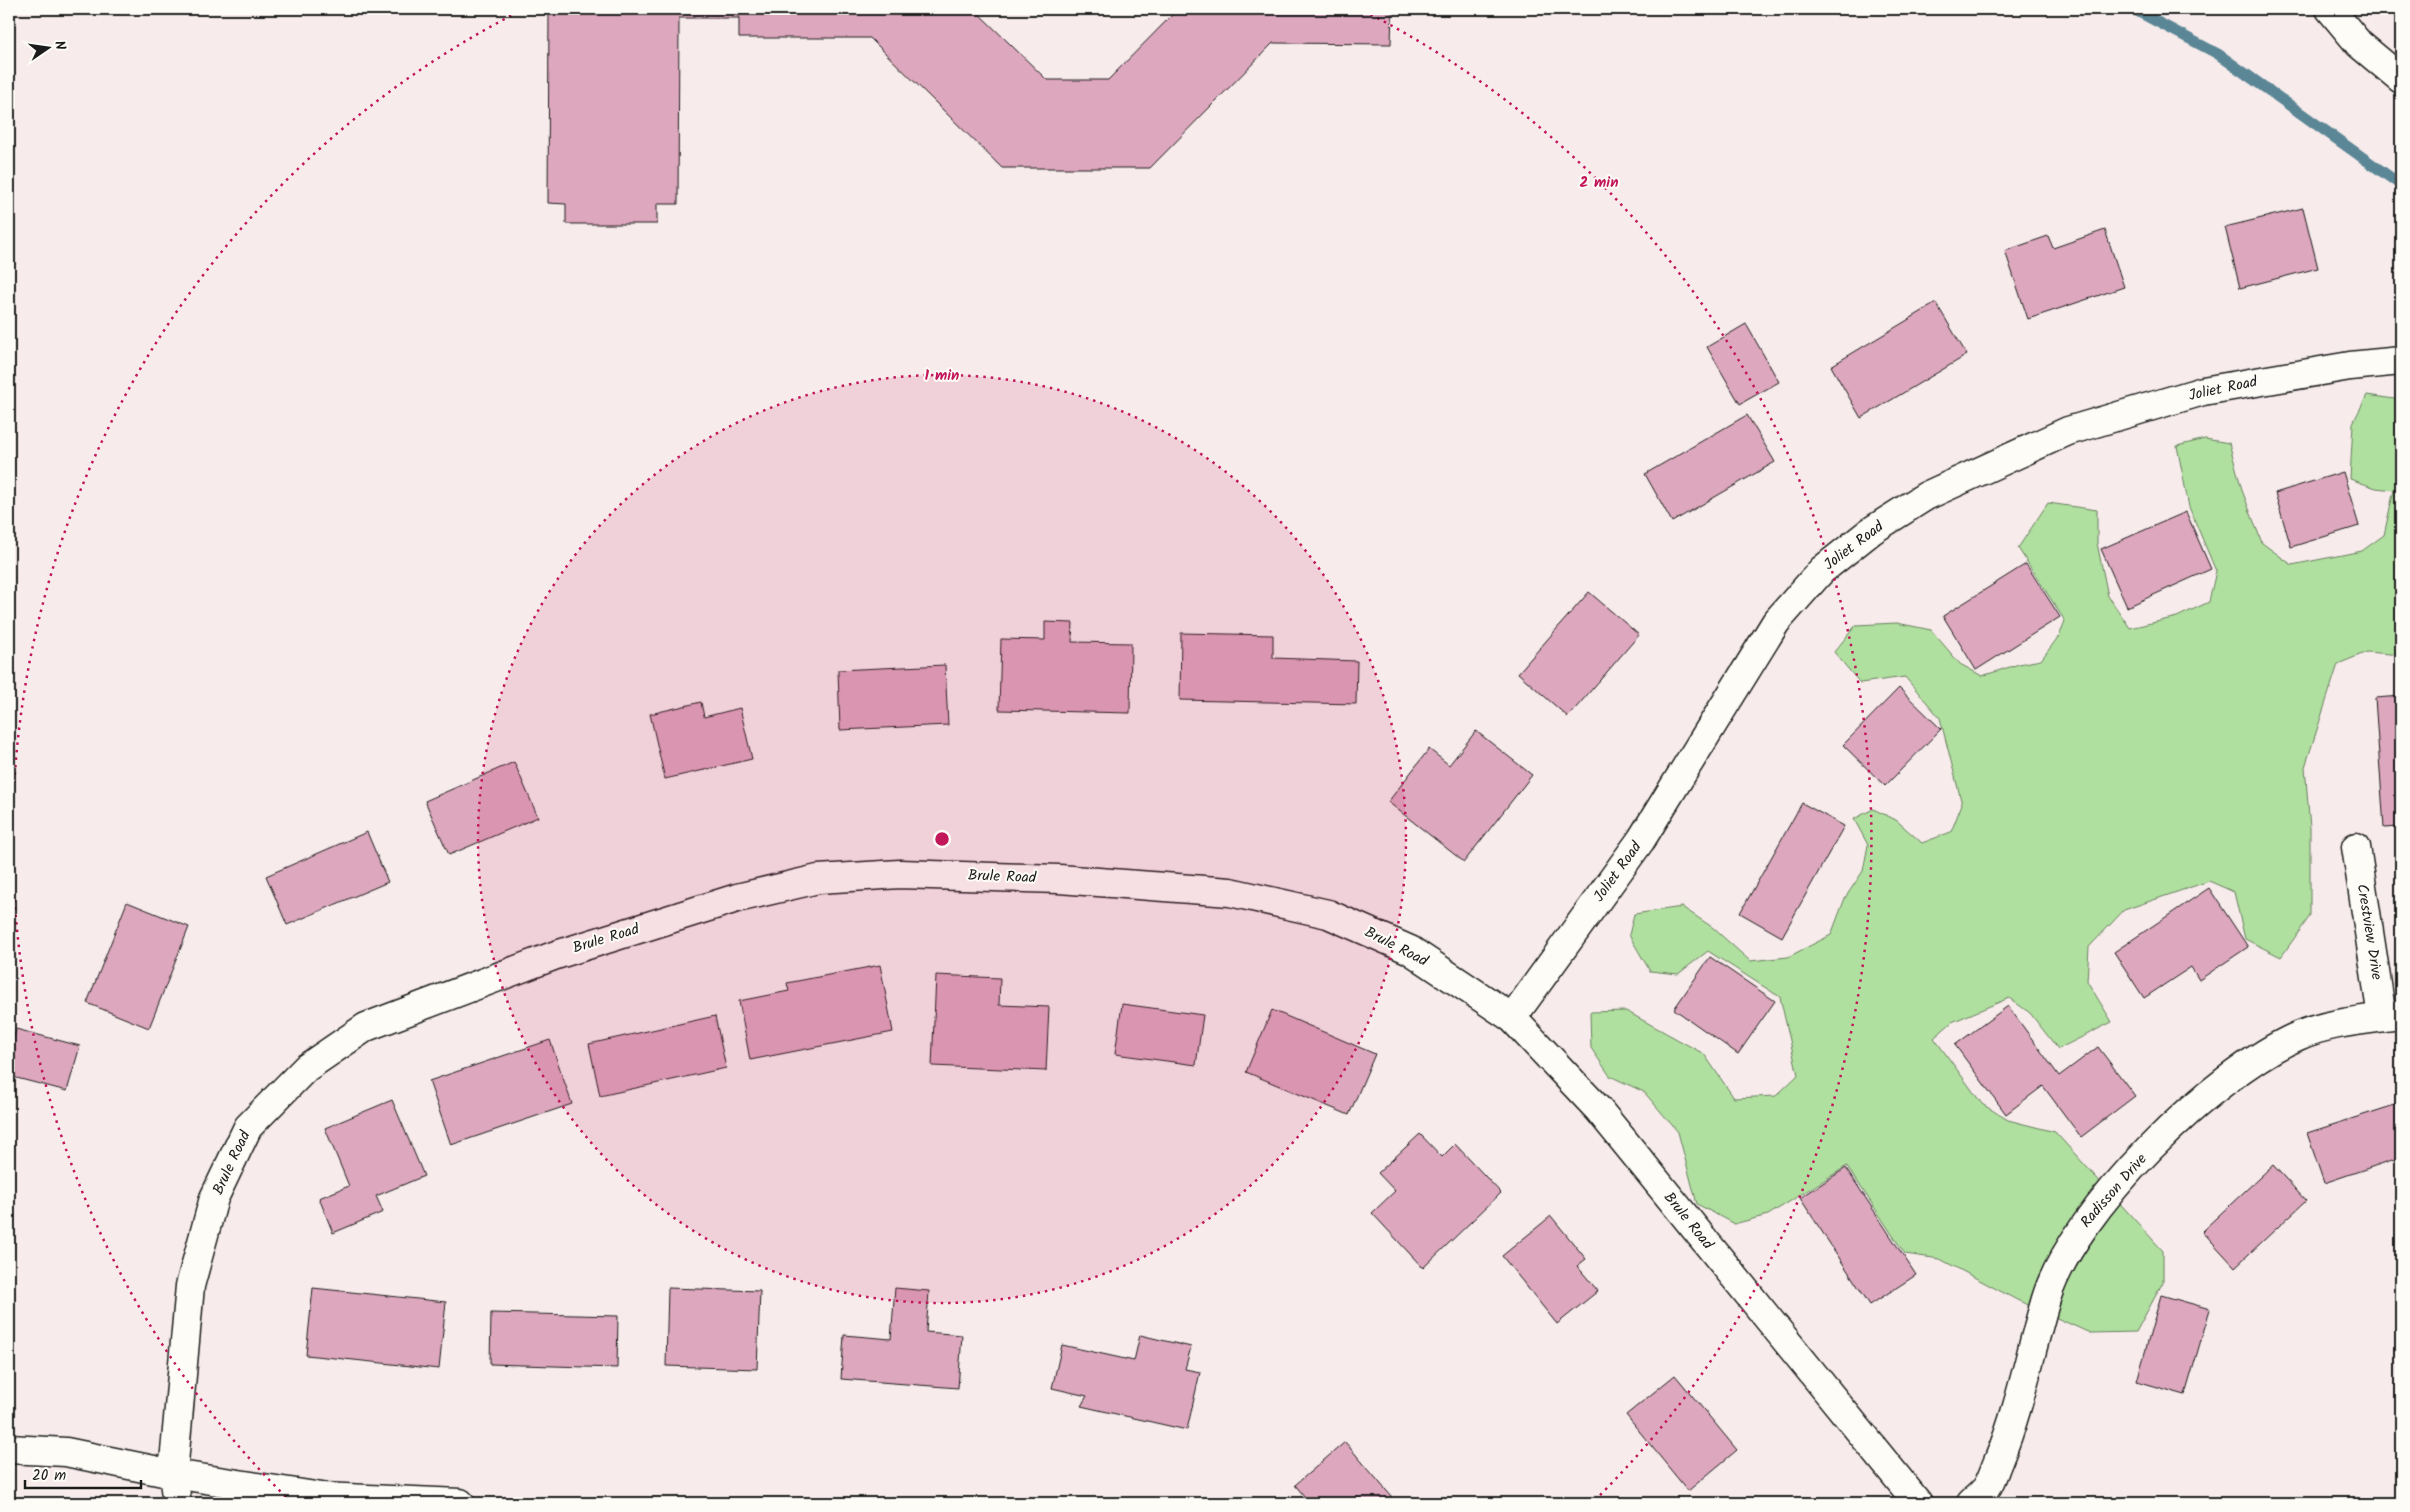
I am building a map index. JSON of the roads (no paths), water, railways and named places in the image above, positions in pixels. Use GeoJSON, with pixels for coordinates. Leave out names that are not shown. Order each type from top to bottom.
{"type":"FeatureCollection","features":[{"type":"Feature","properties":{"kind":"street"},"geometry":{"type":"LineString","coordinates":[[2330,9],[2359,44],[2401,79]]}},
{"type":"Feature","properties":{"kind":"street","name":"Joliet Road"},"geometry":{"type":"LineString","coordinates":[[1512,1018],[1641,840],[1776,622],[1822,570],[1871,531],[1926,496],[2068,431],[2203,391],[2350,366],[2401,361]]}},
{"type":"Feature","properties":{"kind":"street","name":"Crestview Drive"},"geometry":{"type":"LineString","coordinates":[[2356,847],[2392,1016]]}},
{"type":"Feature","properties":{"kind":"street","name":"Brule Road"},"geometry":{"type":"LineString","coordinates":[[177,1503],[173,1474],[190,1286],[214,1198],[248,1127],[306,1068],[366,1027],[556,955],[737,898],[818,879],[900,874],[1059,879],[1230,892],[1328,914],[1410,950],[1512,1018],[1598,1109],[1918,1503]]}},
{"type":"Feature","properties":{"kind":"street","name":"Radisson Drive"},"geometry":{"type":"LineString","coordinates":[[1971,1503],[1987,1487],[2007,1439],[2047,1296],[2075,1237],[2122,1177],[2191,1109],[2250,1063],[2298,1036],[2341,1023],[2392,1016]]}},
{"type":"Feature","properties":{"kind":"street"},"geometry":{"type":"LineString","coordinates":[[9,1449],[66,1452],[173,1474],[322,1497],[460,1503]]}},
{"type":"Feature","properties":{"kind":"waterway"},"geometry":{"type":"LineString","coordinates":[[2133,9],[2218,54],[2401,185]]}}]}
